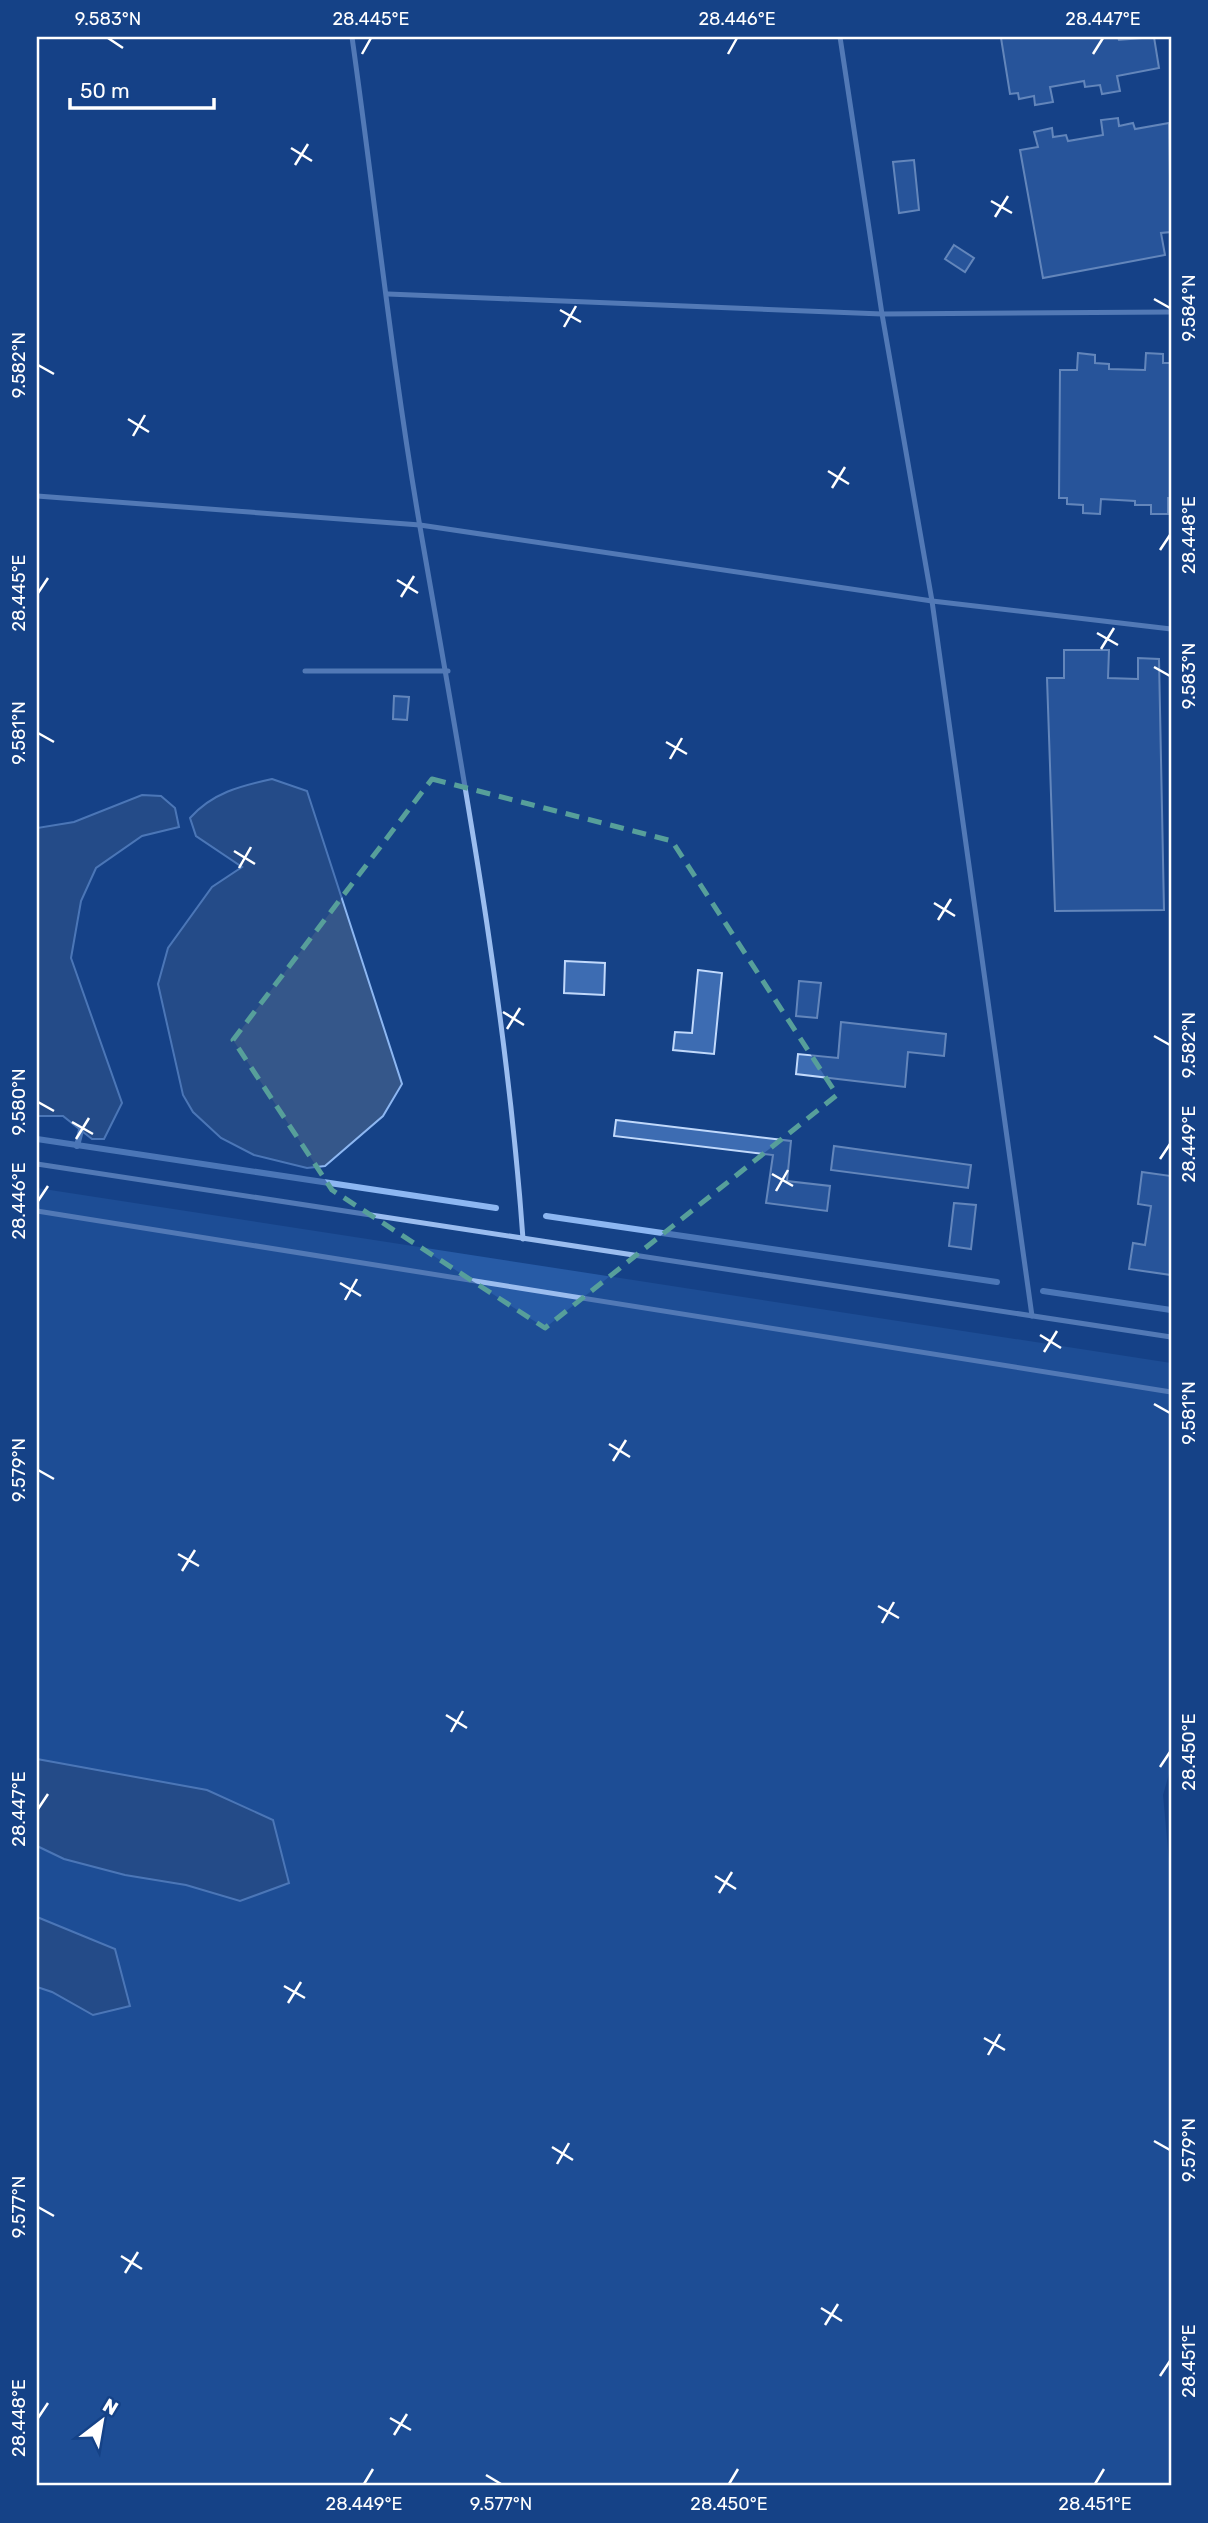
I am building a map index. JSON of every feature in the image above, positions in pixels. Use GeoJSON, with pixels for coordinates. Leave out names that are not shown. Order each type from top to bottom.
{"type":"FeatureCollection","features":[{"type":"Feature","properties":{"kind":"lane"},"geometry":{"type":"LineString","coordinates":[[352,37],[420,525],[448,671],[515,1125],[523,1239]]}},
{"type":"Feature","properties":{"kind":"lane"},"geometry":{"type":"LineString","coordinates":[[839,37],[882,314],[932,601],[1032,1316]]}},
{"type":"Feature","properties":{"kind":"lane"},"geometry":{"type":"LineString","coordinates":[[388,294],[882,314],[1171,312]]}},
{"type":"Feature","properties":{"kind":"lane"},"geometry":{"type":"LineString","coordinates":[[37,496],[420,525],[932,601],[1171,629]]}},
{"type":"Feature","properties":{"kind":"lane"},"geometry":{"type":"LineString","coordinates":[[305,671],[448,671]]}},
{"type":"Feature","properties":{"kind":"lane"},"geometry":{"type":"LineString","coordinates":[[37,1164],[1171,1337]]}},
{"type":"Feature","properties":{"kind":"lane"},"geometry":{"type":"LineString","coordinates":[[37,1211],[1171,1392]]}},
{"type":"Feature","properties":{"kind":"highlighted area"},"geometry":{"type":"Polygon","coordinates":[[[432,779],[672,841],[837,1095],[545,1328],[332,1190],[233,1040],[432,779]]]}},
{"type":"Feature","properties":{"kind":"shaded area"},"geometry":{"type":"Polygon","coordinates":[[[272,779],[307,791],[402,1084],[383,1116],[325,1166],[307,1168],[254,1155],[221,1138],[193,1112],[183,1095],[158,984],[168,948],[212,887],[242,867],[196,836],[190,818],[217,797],[272,779]]]}},
{"type":"Feature","properties":{"kind":"shaded area"},"geometry":{"type":"Polygon","coordinates":[[[142,795],[161,796],[175,808],[179,827],[142,836],[96,868],[81,901],[71,958],[122,1103],[104,1139],[92,1139],[63,1116],[37,1116],[37,828],[74,822],[142,795]]]}},
{"type":"Feature","properties":{"kind":"shaded area"},"geometry":{"type":"Polygon","coordinates":[[[37,1188],[1171,1363],[1171,1767],[1163,1795],[1171,1883],[1171,2486],[37,2486],[37,1987],[52,1992],[93,2015],[130,2006],[115,1949],[37,1917],[37,1846],[64,1859],[125,1875],[186,1885],[240,1901],[289,1882],[273,1819],[207,1790],[37,1759],[37,1188]]]}},
{"type":"Feature","properties":{"kind":"shaded area"},"geometry":{"type":"Polygon","coordinates":[[[37,1759],[207,1790],[273,1820],[289,1883],[240,1901],[186,1885],[125,1875],[64,1859],[37,1846],[37,1759]]]}},
{"type":"Feature","properties":{"kind":"shaded area"},"geometry":{"type":"Polygon","coordinates":[[[37,1917],[115,1949],[130,2006],[93,2015],[52,1992],[37,1987],[37,1917]]]}},
{"type":"Feature","properties":{"kind":"building"},"geometry":{"type":"Polygon","coordinates":[[[1118,37],[1119,40],[1154,37],[1159,68],[1117,76],[1120,91],[1102,94],[1100,85],[1085,87],[1084,81],[1050,87],[1053,102],[1035,105],[1034,96],[1019,99],[1018,93],[1010,94],[1001,38],[1118,37]]]}},
{"type":"Feature","properties":{"kind":"building"},"geometry":{"type":"Polygon","coordinates":[[[1118,118],[1119,126],[1133,123],[1135,129],[1169,123],[1171,232],[1161,233],[1165,255],[1043,278],[1020,150],[1038,147],[1034,132],[1052,128],[1053,137],[1066,135],[1068,141],[1103,135],[1101,120],[1118,118]]]}},
{"type":"Feature","properties":{"kind":"building"},"geometry":{"type":"Polygon","coordinates":[[[914,160],[919,210],[899,213],[893,162],[914,160]]]}},
{"type":"Feature","properties":{"kind":"building"},"geometry":{"type":"Polygon","coordinates":[[[954,245],[974,258],[965,272],[945,259],[954,245]]]}},
{"type":"Feature","properties":{"kind":"building"},"geometry":{"type":"Polygon","coordinates":[[[1078,353],[1095,355],[1095,363],[1109,364],[1109,369],[1145,370],[1146,353],[1163,354],[1163,363],[1171,363],[1171,498],[1168,498],[1168,514],[1151,514],[1151,505],[1135,505],[1135,501],[1101,499],[1100,514],[1083,513],[1083,505],[1067,504],[1067,498],[1059,498],[1060,370],[1077,370],[1078,353]]]}},
{"type":"Feature","properties":{"kind":"building"},"geometry":{"type":"Polygon","coordinates":[[[1064,650],[1109,650],[1108,678],[1138,679],[1138,658],[1159,659],[1164,910],[1055,911],[1047,678],[1064,678],[1064,650]]]}},
{"type":"Feature","properties":{"kind":"building"},"geometry":{"type":"Polygon","coordinates":[[[394,696],[409,697],[407,720],[393,719],[394,696]]]}},
{"type":"Feature","properties":{"kind":"building"},"geometry":{"type":"Polygon","coordinates":[[[565,961],[605,963],[604,995],[564,993],[565,961]]]}},
{"type":"Feature","properties":{"kind":"building"},"geometry":{"type":"Polygon","coordinates":[[[698,970],[722,973],[714,1054],[673,1050],[675,1032],[692,1033],[698,970]]]}},
{"type":"Feature","properties":{"kind":"building"},"geometry":{"type":"Polygon","coordinates":[[[799,981],[821,983],[817,1018],[796,1016],[799,981]]]}},
{"type":"Feature","properties":{"kind":"building"},"geometry":{"type":"Polygon","coordinates":[[[841,1022],[946,1034],[944,1056],[908,1052],[905,1087],[796,1074],[798,1054],[838,1058],[841,1022]]]}},
{"type":"Feature","properties":{"kind":"building"},"geometry":{"type":"Polygon","coordinates":[[[616,1120],[791,1141],[787,1181],[830,1186],[827,1211],[766,1203],[773,1155],[614,1136],[616,1120]]]}},
{"type":"Feature","properties":{"kind":"building"},"geometry":{"type":"Polygon","coordinates":[[[834,1146],[971,1165],[968,1188],[831,1170],[834,1146]]]}},
{"type":"Feature","properties":{"kind":"building"},"geometry":{"type":"Polygon","coordinates":[[[1142,1172],[1171,1176],[1171,1275],[1129,1269],[1133,1243],[1145,1245],[1151,1206],[1138,1204],[1142,1172]]]}},
{"type":"Feature","properties":{"kind":"building"},"geometry":{"type":"Polygon","coordinates":[[[954,1203],[976,1205],[971,1249],[949,1246],[954,1203]]]}},
{"type":"Feature","properties":{"kind":"waterway"},"geometry":{"type":"LineString","coordinates":[[77,1146],[81,1130]]}},
{"type":"Feature","properties":{"kind":"waterway"},"geometry":{"type":"LineString","coordinates":[[37,1139],[496,1208]]}},
{"type":"Feature","properties":{"kind":"waterway"},"geometry":{"type":"LineString","coordinates":[[546,1216],[997,1282]]}},
{"type":"Feature","properties":{"kind":"waterway"},"geometry":{"type":"LineString","coordinates":[[1043,1291],[1171,1310]]}}]}
